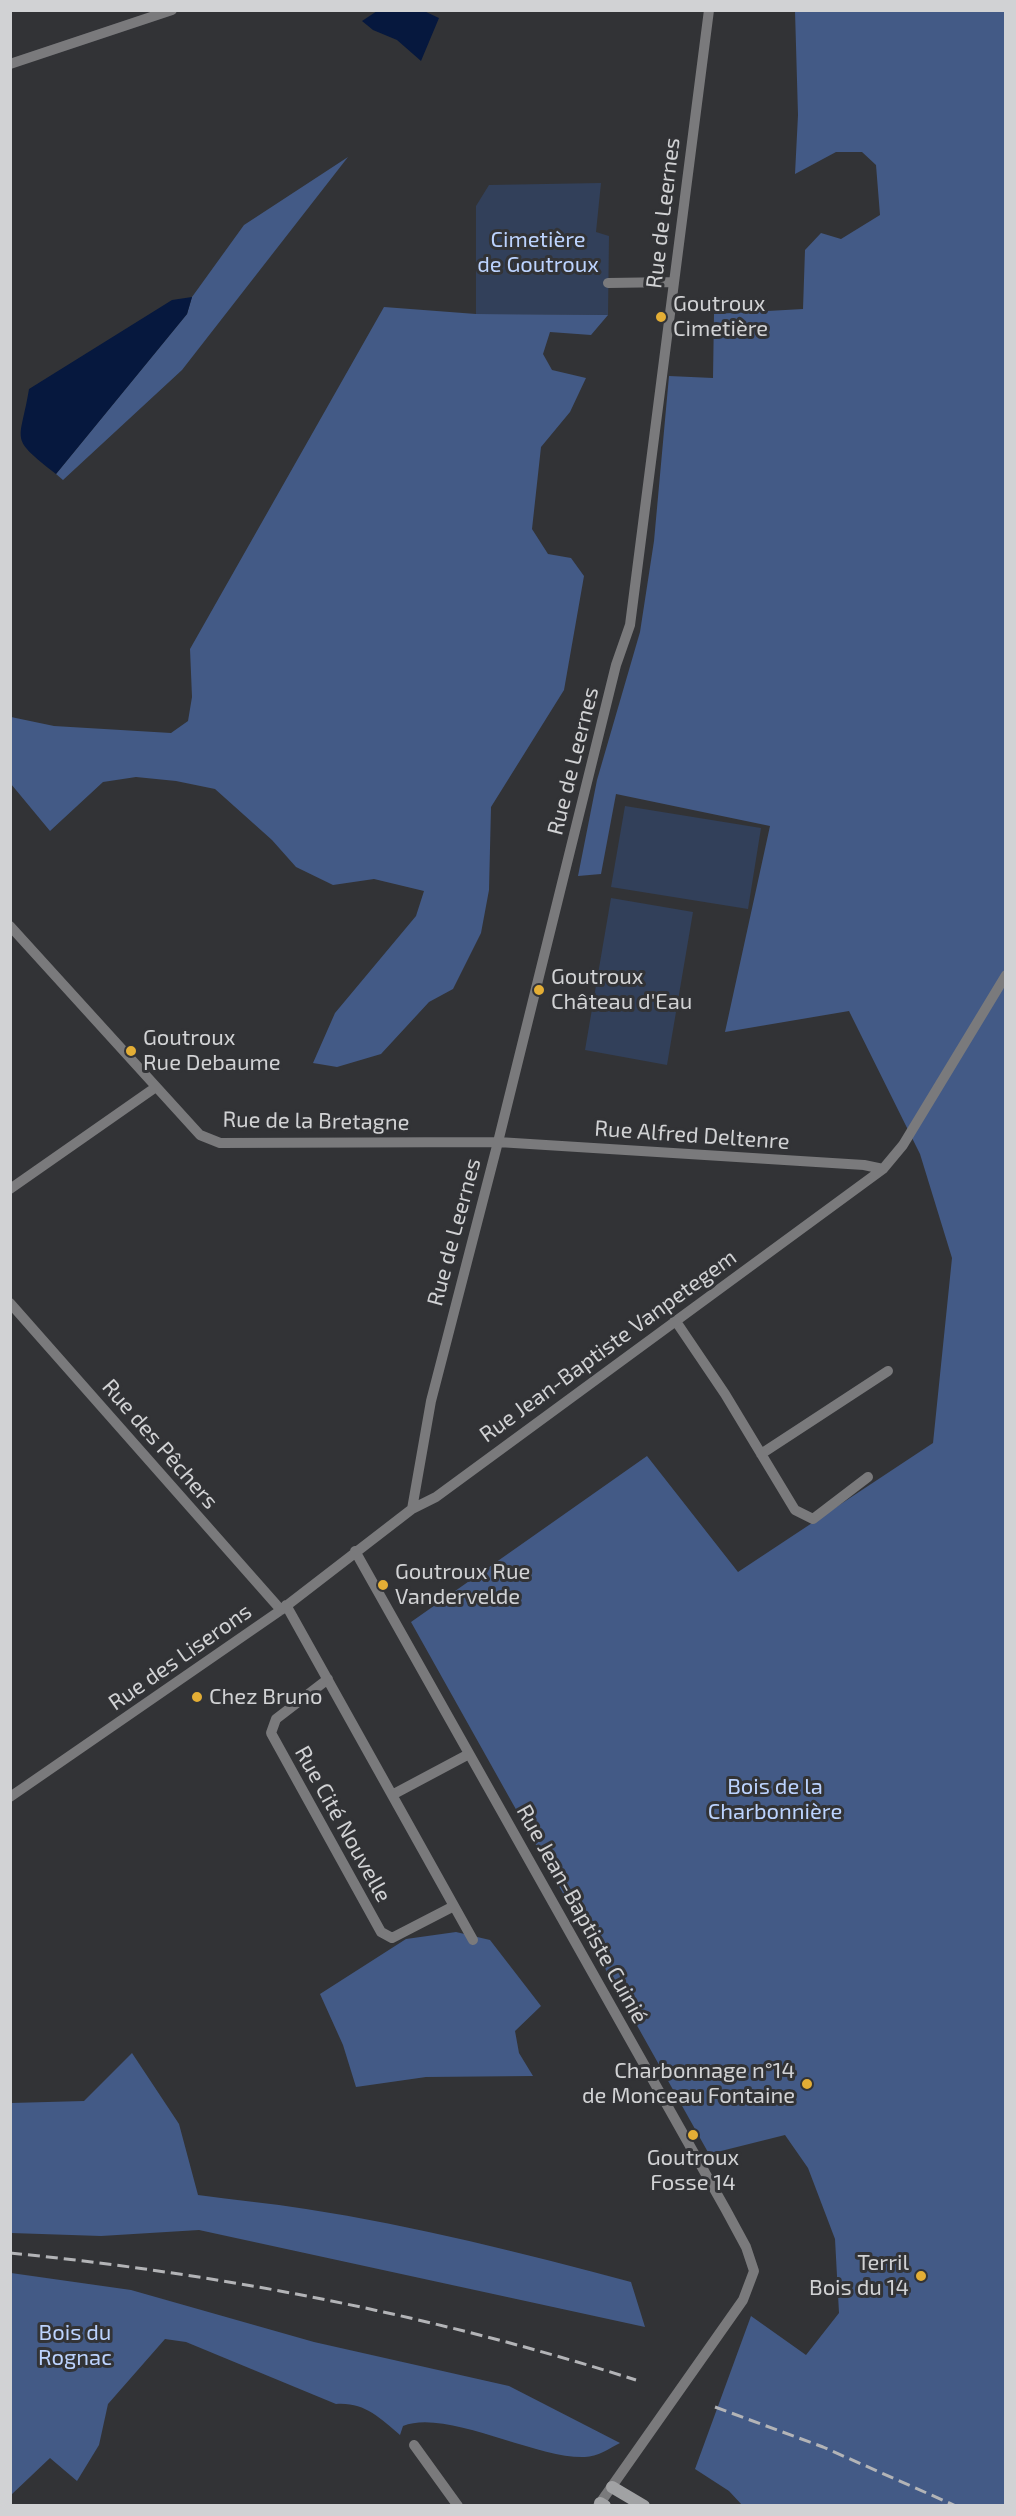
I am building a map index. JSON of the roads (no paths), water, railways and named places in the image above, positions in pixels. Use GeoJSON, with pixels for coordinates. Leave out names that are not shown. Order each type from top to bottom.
{"type":"FeatureCollection","features":[{"type":"Feature","properties":{"kind":"main road"},"geometry":{"type":"LineString","coordinates":[[612,2487],[644,2505]]}},
{"type":"Feature","properties":{"kind":"street"},"geometry":{"type":"LineString","coordinates":[[10,64],[172,10]]}},
{"type":"Feature","properties":{"kind":"street","name":"Rue de Leernes"},"geometry":{"type":"LineString","coordinates":[[412,1509],[431,1401],[498,1142],[616,665],[630,624],[709,10]]}},
{"type":"Feature","properties":{"kind":"street"},"geometry":{"type":"LineString","coordinates":[[608,283],[674,282]]}},
{"type":"Feature","properties":{"kind":"street","name":"Rue de la Bretagne"},"geometry":{"type":"LineString","coordinates":[[10,926],[200,1135],[220,1143],[498,1142]]}},
{"type":"Feature","properties":{"kind":"street","name":"Rue Jean-Baptiste Vanpetegem"},"geometry":{"type":"LineString","coordinates":[[355,1551],[412,1509],[436,1497],[883,1169],[903,1144],[1005,975]]}},
{"type":"Feature","properties":{"kind":"street"},"geometry":{"type":"LineString","coordinates":[[10,1189],[156,1087]]}},
{"type":"Feature","properties":{"kind":"street","name":"Rue Alfred Deltenre"},"geometry":{"type":"LineString","coordinates":[[498,1142],[864,1165],[883,1169]]}},
{"type":"Feature","properties":{"kind":"street","name":"Rue des Pêchers"},"geometry":{"type":"LineString","coordinates":[[10,1303],[284,1608]]}},
{"type":"Feature","properties":{"kind":"street"},"geometry":{"type":"LineString","coordinates":[[675,1320],[795,1510],[813,1519],[868,1478]]}},
{"type":"Feature","properties":{"kind":"street"},"geometry":{"type":"LineString","coordinates":[[761,1454],[888,1371]]}},
{"type":"Feature","properties":{"kind":"street","name":"Rue des Liserons"},"geometry":{"type":"LineString","coordinates":[[10,1797],[23,1791],[284,1608],[355,1551]]}},
{"type":"Feature","properties":{"kind":"street","name":"Rue Jean-Baptiste Cuinié"},"geometry":{"type":"LineString","coordinates":[[355,1551],[746,2247],[754,2271],[743,2300],[601,2504]]}},
{"type":"Feature","properties":{"kind":"street"},"geometry":{"type":"LineString","coordinates":[[284,1608],[327,1678],[474,1940]]}},
{"type":"Feature","properties":{"kind":"street","name":"Rue Cité Nouvelle"},"geometry":{"type":"LineString","coordinates":[[327,1678],[276,1719],[271,1733],[381,1932],[392,1938],[454,1906]]}},
{"type":"Feature","properties":{"kind":"street"},"geometry":{"type":"LineString","coordinates":[[392,1795],[469,1754]]}},
{"type":"Feature","properties":{"kind":"street"},"geometry":{"type":"LineString","coordinates":[[414,2445],[458,2505]]}},
{"type":"Feature","properties":{"kind":"railway"},"geometry":{"type":"LineString","coordinates":[[10,2253],[169,2273],[327,2300],[482,2336],[636,2380]]}},
{"type":"Feature","properties":{"kind":"railway"},"geometry":{"type":"LineString","coordinates":[[715,2407],[823,2447],[956,2506]]}},
{"type":"Feature","properties":{"kind":"place","name":"Goutroux Cimetière"},"geometry":{"type":"Point","coordinates":[661,317]}},
{"type":"Feature","properties":{"kind":"place","name":"Goutroux Château d'Eau"},"geometry":{"type":"Point","coordinates":[539,990]}},
{"type":"Feature","properties":{"kind":"place","name":"Goutroux Rue Debaume"},"geometry":{"type":"Point","coordinates":[131,1051]}},
{"type":"Feature","properties":{"kind":"place","name":"Goutroux Rue Vandervelde"},"geometry":{"type":"Point","coordinates":[383,1585]}},
{"type":"Feature","properties":{"kind":"place","name":"Chez Bruno"},"geometry":{"type":"Point","coordinates":[197,1697]}},
{"type":"Feature","properties":{"kind":"place","name":"Charbonnage n°14 de Monceau Fontaine"},"geometry":{"type":"Point","coordinates":[807,2084]}},
{"type":"Feature","properties":{"kind":"place","name":"Goutroux Fosse 14"},"geometry":{"type":"Point","coordinates":[693,2135]}},
{"type":"Feature","properties":{"kind":"place","name":"Terril Bois du 14"},"geometry":{"type":"Point","coordinates":[921,2276]}},
{"type":"Feature","properties":{"kind":"park label","name":"Cimetière de Goutroux"},"geometry":{"type":"Point","coordinates":[538,252]}},
{"type":"Feature","properties":{"kind":"park label","name":"Bois de la Charbonnière"},"geometry":{"type":"Point","coordinates":[775,1800]}},
{"type":"Feature","properties":{"kind":"park label","name":"Bois du Rognac"},"geometry":{"type":"Point","coordinates":[75,2346]}}]}
